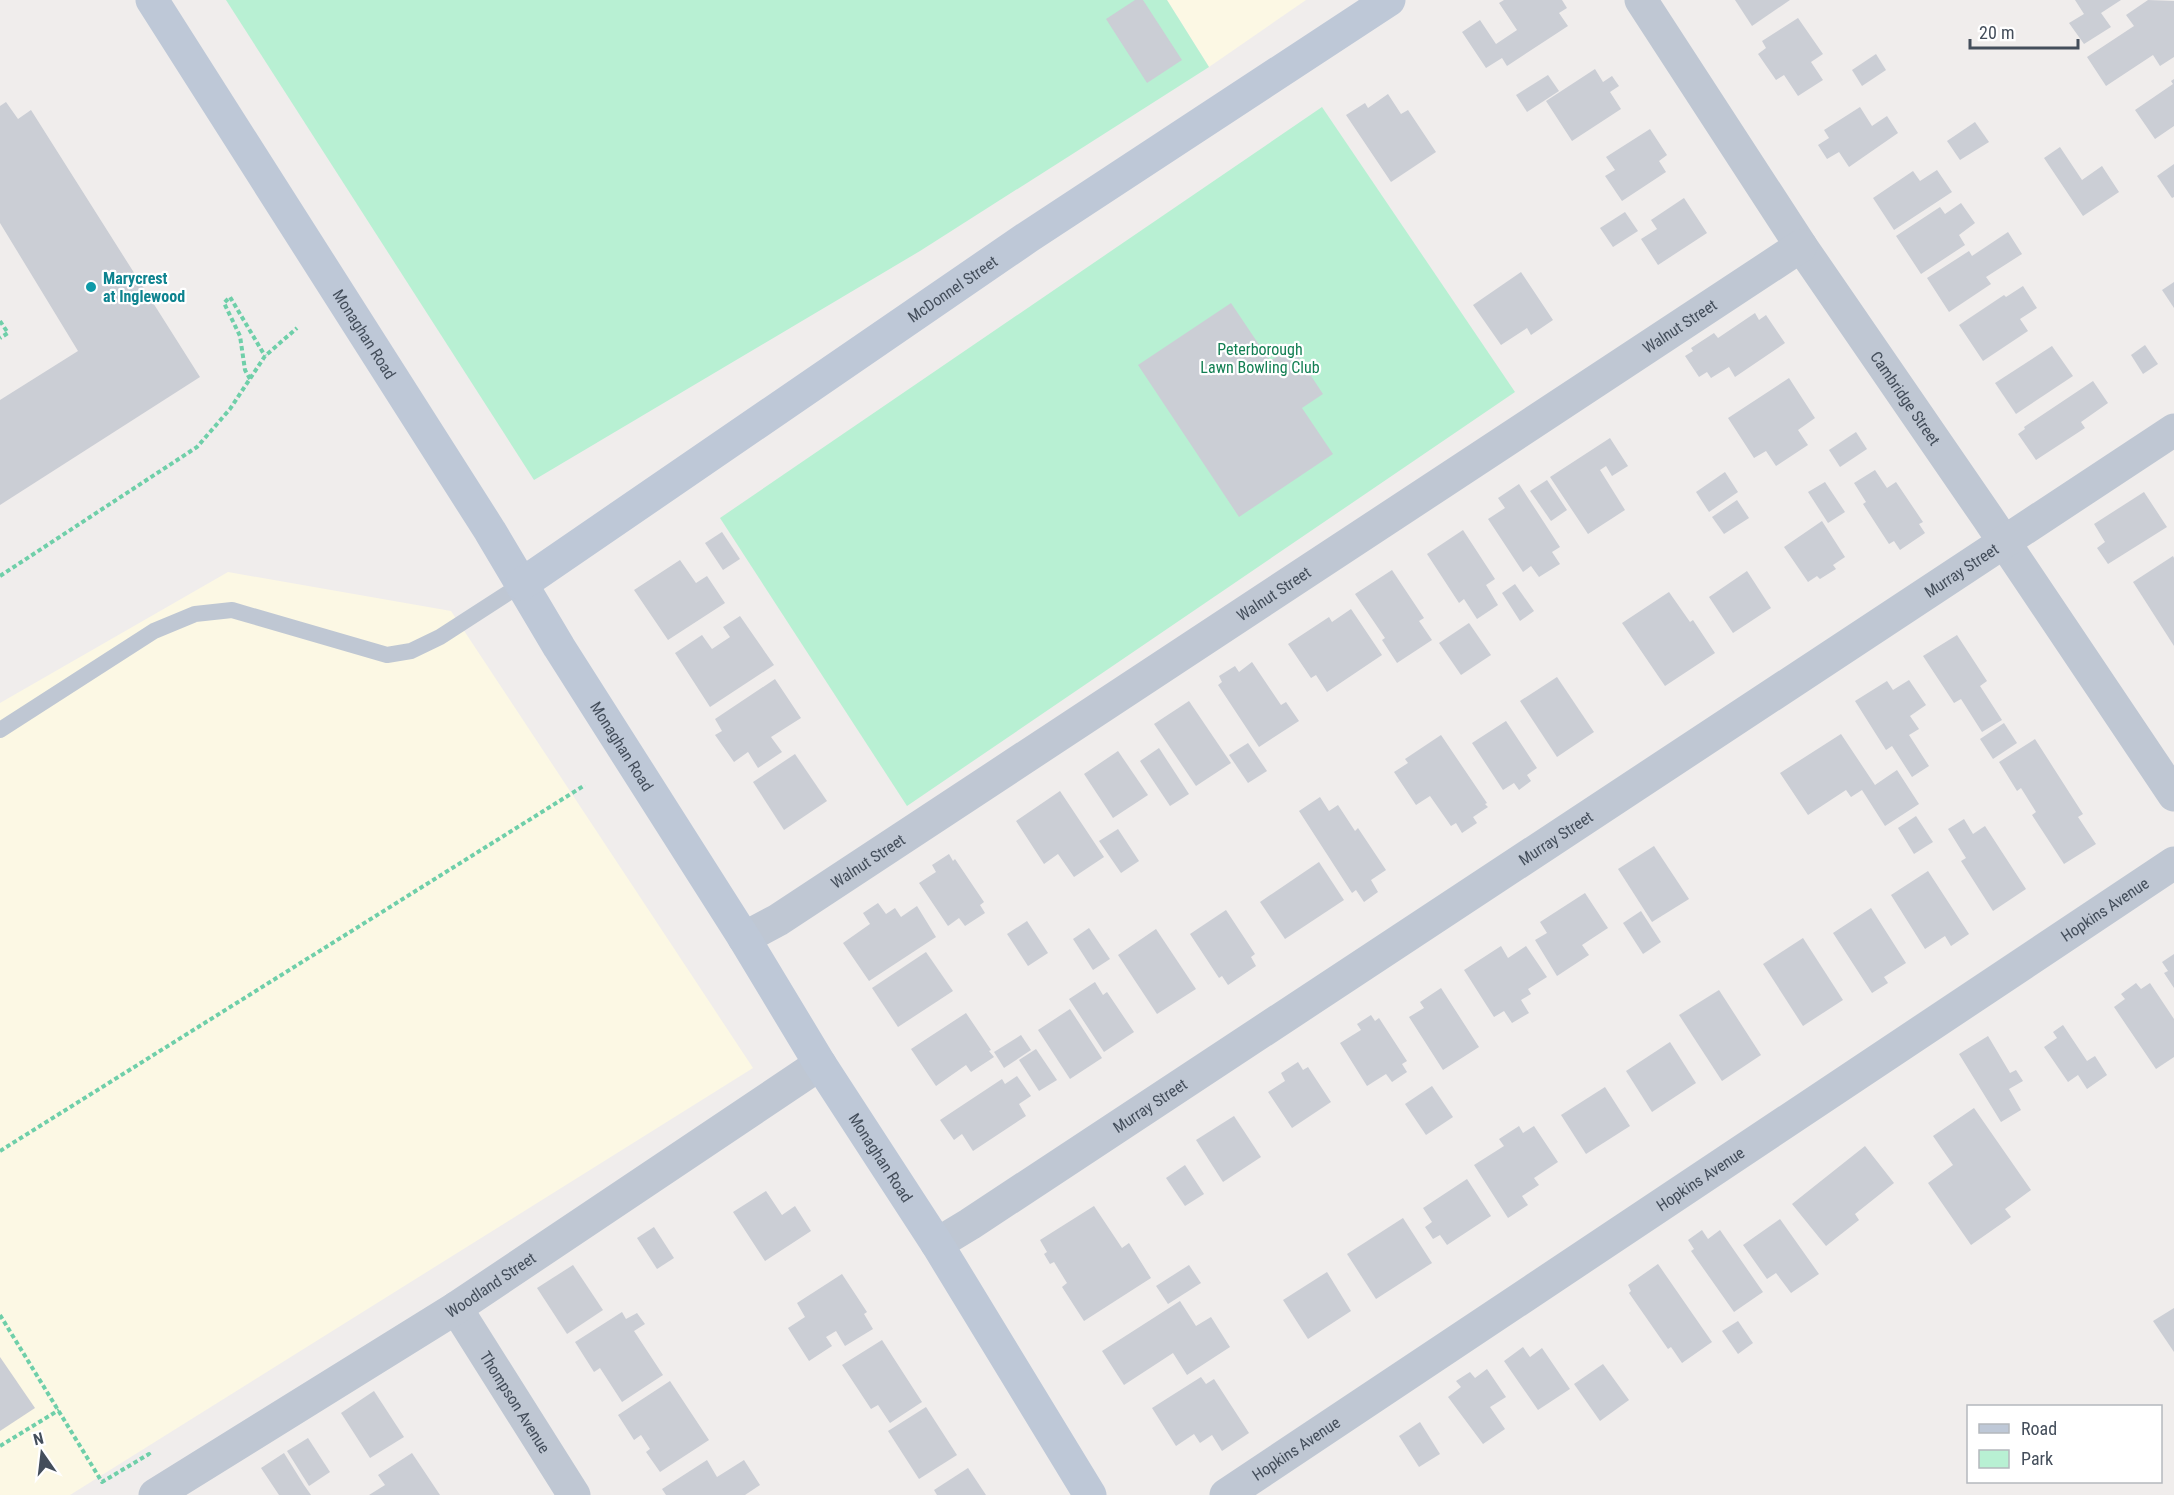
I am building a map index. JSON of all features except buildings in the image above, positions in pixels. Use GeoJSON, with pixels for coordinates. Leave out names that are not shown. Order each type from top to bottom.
{"type":"FeatureCollection","features":[{"type":"Feature","properties":{"kind":"main road","name":"Monaghan Road"},"geometry":{"type":"LineString","coordinates":[[152,0],[490,531],[559,647],[744,938],[820,1064],[937,1244],[1090,1495]]}},
{"type":"Feature","properties":{"kind":"main road","name":"McDonnel Street"},"geometry":{"type":"LineString","coordinates":[[522,584],[1028,237],[1389,0]]}},
{"type":"Feature","properties":{"kind":"street","name":"Cambridge Street"},"geometry":{"type":"LineString","coordinates":[[1641,0],[1801,246],[2005,543],[2174,795]]}},
{"type":"Feature","properties":{"kind":"street","name":"Walnut Street"},"geometry":{"type":"LineString","coordinates":[[744,938],[778,920],[1801,246]]}},
{"type":"Feature","properties":{"kind":"street","name":"Murray Street"},"geometry":{"type":"LineString","coordinates":[[937,1244],[2174,430]]}},
{"type":"Feature","properties":{"kind":"street","name":"Hopkins Avenue"},"geometry":{"type":"LineString","coordinates":[[1226,1495],[2174,863]]}},
{"type":"Feature","properties":{"kind":"street","name":"Woodland Street"},"geometry":{"type":"LineString","coordinates":[[155,1495],[456,1308],[820,1064]]}},
{"type":"Feature","properties":{"kind":"street","name":"Thompson Avenue"},"geometry":{"type":"LineString","coordinates":[[456,1308],[574,1495]]}},
{"type":"Feature","properties":{"kind":"lane"},"geometry":{"type":"LineString","coordinates":[[0,730],[154,631],[195,614],[232,610],[387,655],[411,651],[440,637],[522,584]]}},
{"type":"Feature","properties":{"kind":"path"},"geometry":{"type":"LineString","coordinates":[[250,379],[245,370],[240,336],[224,303],[230,297],[265,356]]}},
{"type":"Feature","properties":{"kind":"path"},"geometry":{"type":"LineString","coordinates":[[0,321],[8,333],[0,339]]}},
{"type":"Feature","properties":{"kind":"path"},"geometry":{"type":"LineString","coordinates":[[0,576],[197,447],[230,409],[265,356],[297,328]]}},
{"type":"Feature","properties":{"kind":"path"},"geometry":{"type":"LineString","coordinates":[[0,1151],[585,785]]}},
{"type":"Feature","properties":{"kind":"path"},"geometry":{"type":"LineString","coordinates":[[0,1315],[102,1482],[149,1454]]}},
{"type":"Feature","properties":{"kind":"path"},"geometry":{"type":"LineString","coordinates":[[0,1446],[59,1410]]}},
{"type":"Feature","properties":{"kind":"shaded area"},"geometry":{"type":"Polygon","coordinates":[[[1167,0],[1306,0],[1209,67],[1167,0]]]}},
{"type":"Feature","properties":{"kind":"shaded area"},"geometry":{"type":"Polygon","coordinates":[[[228,572],[451,611],[753,1068],[70,1495],[0,1495],[0,703],[228,572]]]}},
{"type":"Feature","properties":{"kind":"green space"},"geometry":{"type":"Polygon","coordinates":[[[226,0],[1167,0],[1209,67],[920,251],[534,480],[226,0]]]}},
{"type":"Feature","properties":{"kind":"green space","name":"Peterborough Lawn Bowling Club"},"geometry":{"type":"Polygon","coordinates":[[[1322,107],[1515,392],[907,806],[720,518],[1322,107]]]}},
{"type":"Feature","properties":{"kind":"place","name":"Marycrest at Inglewood"},"geometry":{"type":"Point","coordinates":[91,287]}}]}
